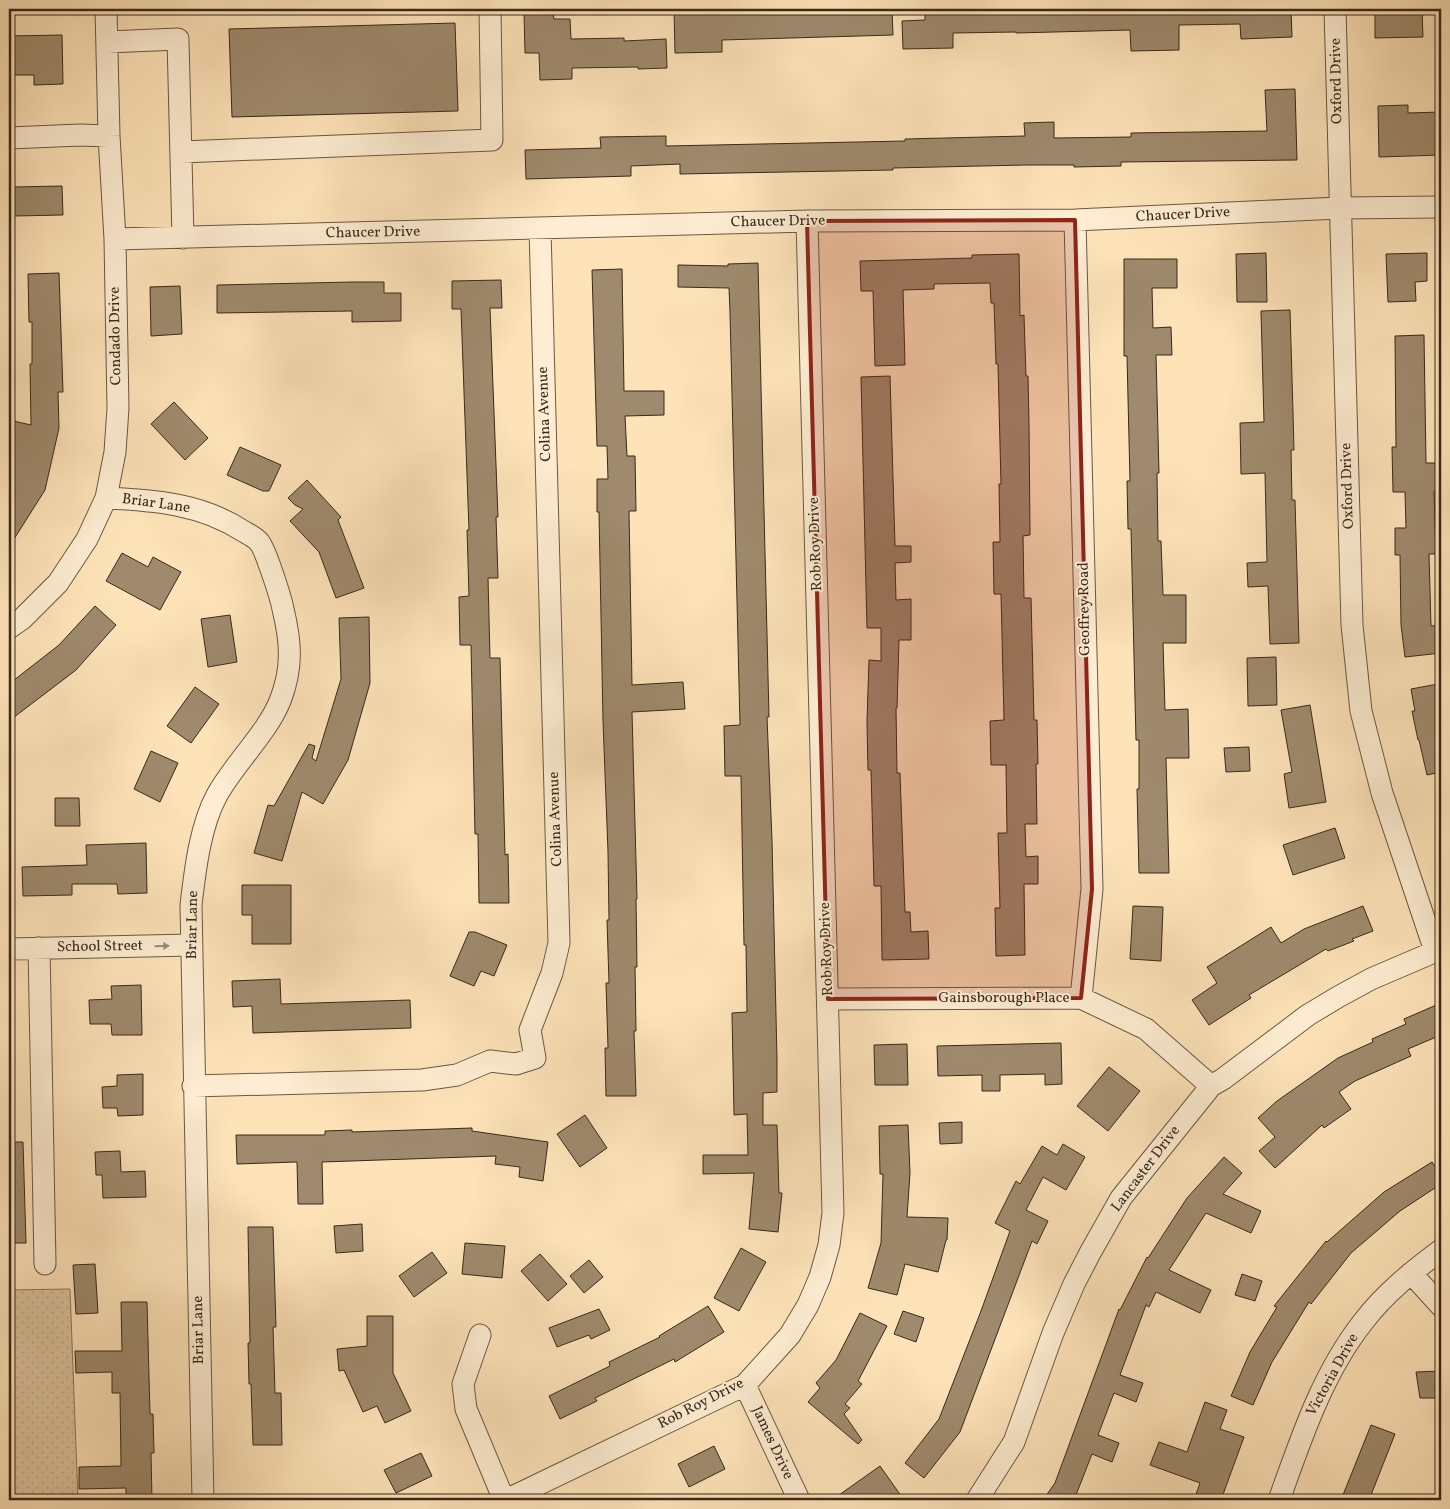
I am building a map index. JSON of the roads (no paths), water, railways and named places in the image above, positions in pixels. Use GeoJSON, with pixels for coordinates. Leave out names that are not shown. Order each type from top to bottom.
{"type":"FeatureCollection","features":[{"type":"Feature","properties":{"kind":"street","name":"Condado Drive"},"geometry":{"type":"LineString","coordinates":[[9,628],[22,618],[58,582],[86,539],[106,498],[114,452],[118,408],[106,9]]}},
{"type":"Feature","properties":{"kind":"street"},"geometry":{"type":"LineString","coordinates":[[181,152],[492,140],[490,9]]}},
{"type":"Feature","properties":{"kind":"street","name":"Oxford Drive"},"geometry":{"type":"LineString","coordinates":[[1335,9],[1352,625],[1361,711],[1382,792],[1438,950]]}},
{"type":"Feature","properties":{"kind":"street"},"geometry":{"type":"LineString","coordinates":[[107,42],[178,39],[183,238]]}},
{"type":"Feature","properties":{"kind":"street"},"geometry":{"type":"LineString","coordinates":[[9,138],[80,135],[109,136]]}},
{"type":"Feature","properties":{"kind":"street","name":"Chaucer Drive"},"geometry":{"type":"LineString","coordinates":[[114,239],[807,221],[1075,220],[1340,208],[1441,207]]}},
{"type":"Feature","properties":{"kind":"street","name":"Geoffrey Road"},"geometry":{"type":"LineString","coordinates":[[1075,220],[1092,889],[1081,998]]}},
{"type":"Feature","properties":{"kind":"street","name":"Rob Roy Drive"},"geometry":{"type":"LineString","coordinates":[[505,1500],[745,1385],[790,1335],[808,1305],[820,1276],[828,1245],[833,1213],[807,221]]}},
{"type":"Feature","properties":{"kind":"street","name":"Colina Avenue"},"geometry":{"type":"LineString","coordinates":[[194,1086],[422,1080],[457,1075],[490,1061],[516,1064],[535,1058],[530,1030],[552,973],[559,943],[540,229]]}},
{"type":"Feature","properties":{"kind":"street","name":"Briar Lane"},"geometry":{"type":"LineString","coordinates":[[106,498],[144,499],[184,505],[228,521],[260,542],[281,596],[290,638],[290,664],[279,703],[217,796],[204,831],[195,870],[191,905],[203,1500]]}},
{"type":"Feature","properties":{"kind":"street","name":"School Street"},"geometry":{"type":"LineString","coordinates":[[9,949],[191,945]]}},
{"type":"Feature","properties":{"kind":"street"},"geometry":{"type":"LineString","coordinates":[[39,948],[46,1264]]}},
{"type":"Feature","properties":{"kind":"street","name":"Lancaster Drive"},"geometry":{"type":"LineString","coordinates":[[977,1500],[1014,1442],[1053,1333],[1074,1284],[1103,1229],[1121,1198],[1212,1086],[1308,1015],[1371,979],[1438,950]]}},
{"type":"Feature","properties":{"kind":"street","name":"Gainsborough Place"},"geometry":{"type":"LineString","coordinates":[[828,999],[1081,998],[1146,1029],[1212,1086]]}},
{"type":"Feature","properties":{"kind":"street","name":"Victoria Drive"},"geometry":{"type":"LineString","coordinates":[[1279,1500],[1310,1417],[1342,1352],[1363,1322],[1391,1291],[1441,1250]]}},
{"type":"Feature","properties":{"kind":"street"},"geometry":{"type":"LineString","coordinates":[[1411,1273],[1441,1306]]}},
{"type":"Feature","properties":{"kind":"street"},"geometry":{"type":"LineString","coordinates":[[480,1335],[464,1384],[466,1409],[505,1500]]}},
{"type":"Feature","properties":{"kind":"street","name":"James Drive"},"geometry":{"type":"LineString","coordinates":[[745,1385],[799,1500]]}}]}
